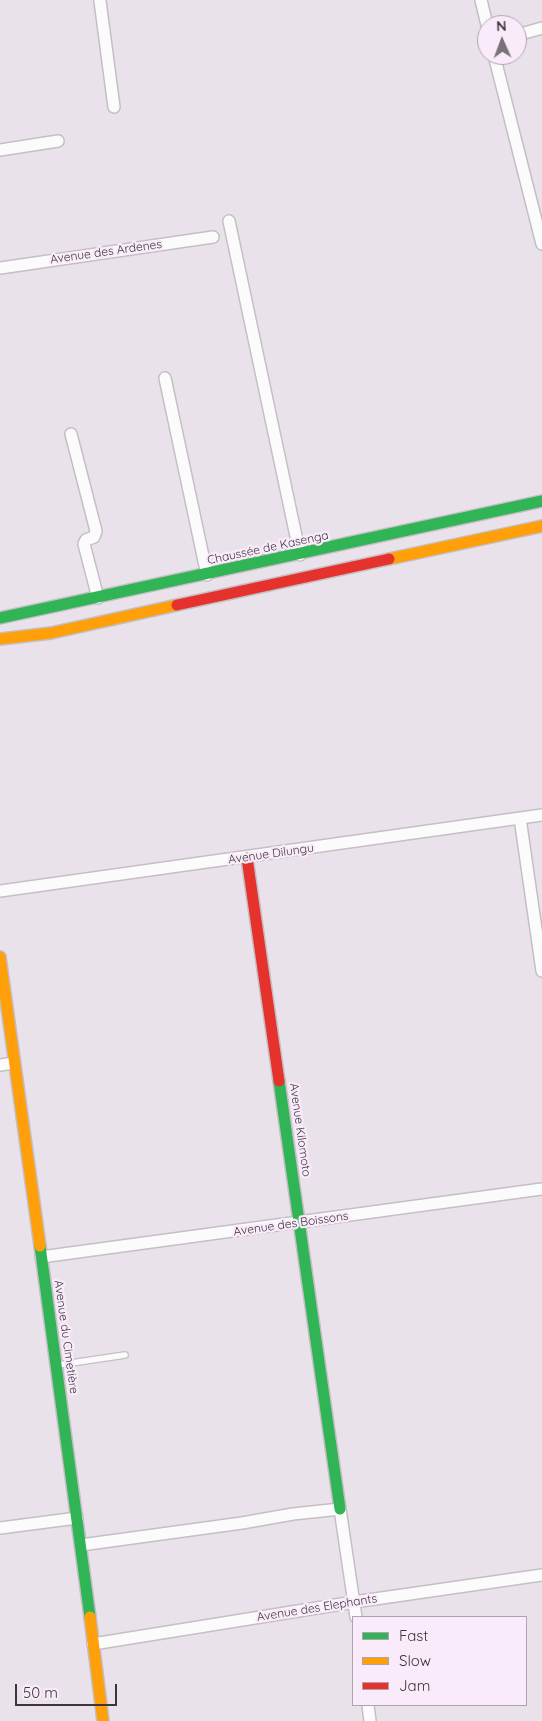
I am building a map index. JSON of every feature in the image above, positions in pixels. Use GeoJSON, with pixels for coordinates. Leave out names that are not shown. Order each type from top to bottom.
{"type":"FeatureCollection","features":[{"type":"Feature","properties":{"kind":"street"},"geometry":{"type":"LineString","coordinates":[[101,0],[114,107]]}},
{"type":"Feature","properties":{"kind":"street"},"geometry":{"type":"LineString","coordinates":[[481,0],[485,15]]}},
{"type":"Feature","properties":{"kind":"street"},"geometry":{"type":"LineString","coordinates":[[527,33],[542,28]]}},
{"type":"Feature","properties":{"kind":"street"},"geometry":{"type":"LineString","coordinates":[[497,65],[542,244]]}},
{"type":"Feature","properties":{"kind":"street"},"geometry":{"type":"LineString","coordinates":[[0,150],[58,141]]}},
{"type":"Feature","properties":{"kind":"street"},"geometry":{"type":"LineString","coordinates":[[229,221],[300,555]]}},
{"type":"Feature","properties":{"kind":"street","name":"Avenue des Ardenes"},"geometry":{"type":"LineString","coordinates":[[0,268],[212,237]]}},
{"type":"Feature","properties":{"kind":"street"},"geometry":{"type":"LineString","coordinates":[[165,378],[207,575]]}},
{"type":"Feature","properties":{"kind":"street"},"geometry":{"type":"LineString","coordinates":[[71,434],[96,531],[94,537],[86,540],[84,544],[98,598]]}},
{"type":"Feature","properties":{"kind":"street","name":"Chaussée de Kasenga"},"geometry":{"type":"LineString","coordinates":[[0,618],[300,555],[542,501]]}},
{"type":"Feature","properties":{"kind":"street"},"geometry":{"type":"LineString","coordinates":[[520,507],[526,531]]}},
{"type":"Feature","properties":{"kind":"street"},"geometry":{"type":"LineString","coordinates":[[0,639],[51,633],[542,526]]}},
{"type":"Feature","properties":{"kind":"street","name":"Avenue Dilungu"},"geometry":{"type":"LineString","coordinates":[[0,891],[247,858],[542,815]]}},
{"type":"Feature","properties":{"kind":"street"},"geometry":{"type":"LineString","coordinates":[[520,818],[542,971]]}},
{"type":"Feature","properties":{"kind":"street","name":"Avenue Kilomoto"},"geometry":{"type":"LineString","coordinates":[[247,858],[340,1509]]}},
{"type":"Feature","properties":{"kind":"street","name":"Avenue du Cimetière"},"geometry":{"type":"LineString","coordinates":[[0,956],[81,1544],[103,1721]]}},
{"type":"Feature","properties":{"kind":"street"},"geometry":{"type":"LineString","coordinates":[[0,1065],[14,1063]]}},
{"type":"Feature","properties":{"kind":"street","name":"Avenue des Boissons"},"geometry":{"type":"LineString","coordinates":[[41,1257],[542,1189]]}},
{"type":"Feature","properties":{"kind":"street"},"geometry":{"type":"LineString","coordinates":[[81,1544],[340,1509],[356,1616]]}},
{"type":"Feature","properties":{"kind":"street"},"geometry":{"type":"LineString","coordinates":[[0,1528],[77,1518]]}},
{"type":"Feature","properties":{"kind":"street","name":"Avenue des Elephants"},"geometry":{"type":"LineString","coordinates":[[93,1644],[354,1602],[542,1575]]}},
{"type":"Feature","properties":{"kind":"street"},"geometry":{"type":"LineString","coordinates":[[368,1706],[370,1721]]}},
{"type":"Feature","properties":{"kind":"lane"},"geometry":{"type":"LineString","coordinates":[[56,1365],[125,1355]]}},
{"type":"Feature","properties":{"kind":"traffic: fast"},"geometry":{"type":"LineString","coordinates":[[0,618],[542,501]]}},
{"type":"Feature","properties":{"kind":"traffic: fast"},"geometry":{"type":"LineString","coordinates":[[279,1081],[340,1509]]}},
{"type":"Feature","properties":{"kind":"traffic: fast"},"geometry":{"type":"LineString","coordinates":[[40,1246],[90,1617]]}},
{"type":"Feature","properties":{"kind":"traffic: slow"},"geometry":{"type":"LineString","coordinates":[[389,559],[542,526]]}},
{"type":"Feature","properties":{"kind":"traffic: slow"},"geometry":{"type":"LineString","coordinates":[[0,639],[51,633],[177,605]]}},
{"type":"Feature","properties":{"kind":"traffic: slow"},"geometry":{"type":"LineString","coordinates":[[0,957],[40,1246]]}},
{"type":"Feature","properties":{"kind":"traffic: slow"},"geometry":{"type":"LineString","coordinates":[[90,1617],[103,1721]]}},
{"type":"Feature","properties":{"kind":"traffic: jam"},"geometry":{"type":"LineString","coordinates":[[177,605],[389,559]]}},
{"type":"Feature","properties":{"kind":"traffic: jam"},"geometry":{"type":"LineString","coordinates":[[247,858],[279,1081]]}}]}
